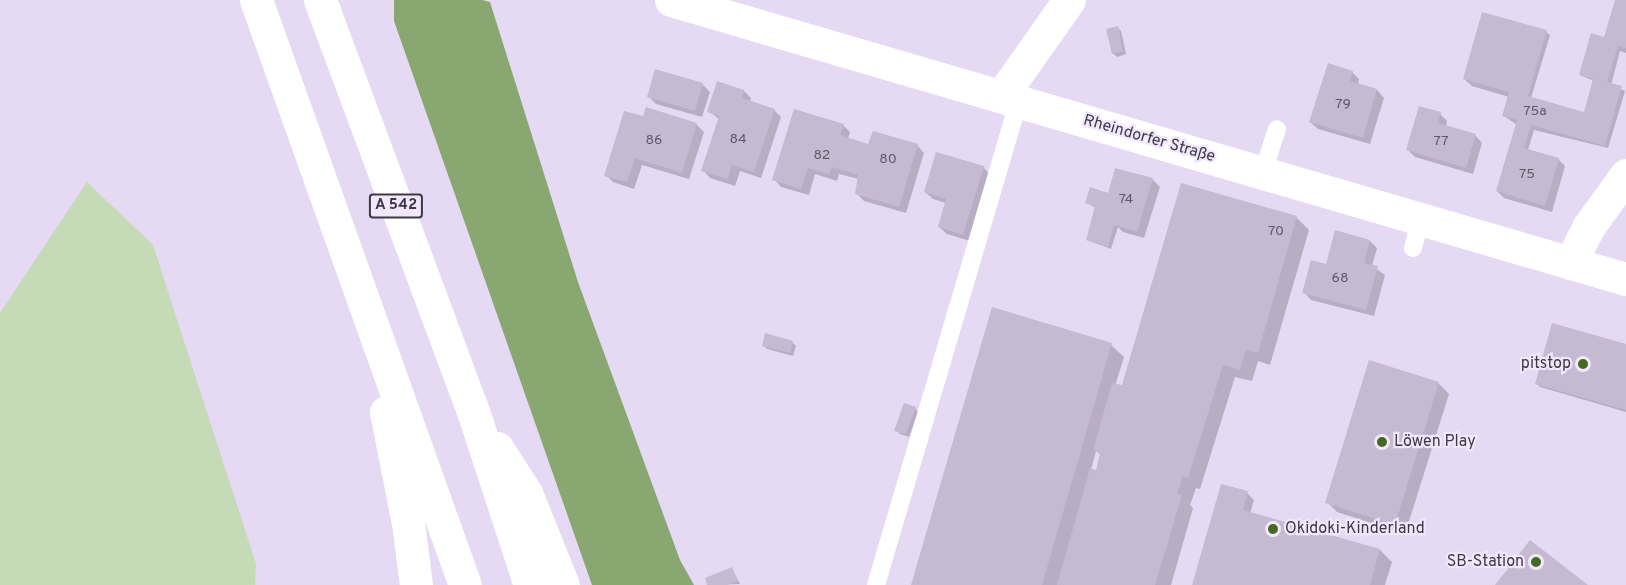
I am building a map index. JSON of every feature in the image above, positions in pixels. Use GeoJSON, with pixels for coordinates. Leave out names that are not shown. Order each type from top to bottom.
{"type":"FeatureCollection","features":[{"type":"Feature","properties":{"kind":"main road"},"geometry":{"type":"LineString","coordinates":[[256,0],[465,585]]}},
{"type":"Feature","properties":{"kind":"main road","name":"A 542"},"geometry":{"type":"LineString","coordinates":[[320,0],[473,411],[530,585]]}},
{"type":"Feature","properties":{"kind":"main road","name":"Rheindorfer Straße"},"geometry":{"type":"LineString","coordinates":[[671,0],[1263,172],[1417,234],[1570,263],[1626,279]]}},
{"type":"Feature","properties":{"kind":"main road"},"geometry":{"type":"LineString","coordinates":[[1010,98],[1069,0]]}},
{"type":"Feature","properties":{"kind":"main road"},"geometry":{"type":"LineString","coordinates":[[1570,263],[1589,226],[1626,175]]}},
{"type":"Feature","properties":{"kind":"main road"},"geometry":{"type":"LineString","coordinates":[[363,296],[408,523],[416,585]]}},
{"type":"Feature","properties":{"kind":"main road"},"geometry":{"type":"LineString","coordinates":[[473,411],[526,493],[563,585]]}},
{"type":"Feature","properties":{"kind":"lane"},"geometry":{"type":"LineString","coordinates":[[876,585],[1010,98]]}},
{"type":"Feature","properties":{"kind":"lane"},"geometry":{"type":"LineString","coordinates":[[1263,172],[1277,129]]}},
{"type":"Feature","properties":{"kind":"green space"},"geometry":{"type":"Polygon","coordinates":[[[394,0],[482,0],[490,2],[578,282],[680,560],[694,585],[592,585],[394,21],[394,0]]]}},
{"type":"Feature","properties":{"kind":"green space"},"geometry":{"type":"Polygon","coordinates":[[[87,182],[153,245],[256,564],[255,585],[0,585],[0,313],[87,182]]]}},
{"type":"Feature","properties":{"kind":"building"},"geometry":{"type":"Polygon","coordinates":[[[1615,0],[1626,0],[1626,48],[1618,46],[1607,82],[1622,86],[1605,146],[1531,125],[1524,148],[1559,158],[1545,206],[1496,191],[1517,120],[1502,116],[1509,92],[1463,79],[1482,12],[1547,30],[1528,96],[1584,112],[1593,79],[1579,75],[1591,33],[1604,37],[1615,0]]]}},
{"type":"Feature","properties":{"kind":"building"},"geometry":{"type":"Polygon","coordinates":[[[1118,26],[1123,51],[1112,54],[1106,29],[1118,26]]]}},
{"type":"Feature","properties":{"kind":"building"},"geometry":{"type":"Polygon","coordinates":[[[1328,63],[1353,71],[1350,81],[1377,89],[1363,138],[1309,122],[1328,63]]]}},
{"type":"Feature","properties":{"kind":"building"},"geometry":{"type":"Polygon","coordinates":[[[655,69],[703,83],[695,111],[647,97],[655,69]]]}},
{"type":"Feature","properties":{"kind":"building"},"geometry":{"type":"Polygon","coordinates":[[[717,81],[744,90],[742,98],[775,109],[754,172],[732,165],[728,179],[701,171],[719,116],[707,112],[717,81]]]}},
{"type":"Feature","properties":{"kind":"building"},"geometry":{"type":"Polygon","coordinates":[[[1419,106],[1441,112],[1438,123],[1476,134],[1466,168],[1406,150],[1419,106]]]}},
{"type":"Feature","properties":{"kind":"building"},"geometry":{"type":"Polygon","coordinates":[[[646,107],[697,123],[682,173],[635,158],[627,182],[604,176],[624,111],[643,116],[646,107]]]}},
{"type":"Feature","properties":{"kind":"building"},"geometry":{"type":"Polygon","coordinates":[[[794,109],[844,124],[840,135],[868,144],[873,131],[918,144],[899,207],[855,194],[858,175],[832,167],[829,174],[808,168],[801,189],[772,180],[794,109]]]}},
{"type":"Feature","properties":{"kind":"building"},"geometry":{"type":"Polygon","coordinates":[[[936,152],[984,166],[963,235],[938,227],[946,199],[924,192],[936,152]]]}},
{"type":"Feature","properties":{"kind":"building"},"geometry":{"type":"Polygon","coordinates":[[[1115,168],[1153,178],[1137,232],[1114,225],[1108,247],[1086,240],[1095,206],[1085,203],[1090,187],[1108,193],[1115,168]]]}},
{"type":"Feature","properties":{"kind":"building"},"geometry":{"type":"Polygon","coordinates":[[[1181,183],[1297,216],[1258,353],[1246,350],[1240,370],[1223,365],[1188,478],[1183,476],[1177,494],[1182,495],[1155,585],[1057,585],[1090,468],[1096,470],[1100,453],[1093,450],[1112,383],[1122,385],[1181,183]]]}},
{"type":"Feature","properties":{"kind":"building"},"geometry":{"type":"Polygon","coordinates":[[[1335,230],[1370,240],[1364,263],[1378,266],[1366,310],[1302,293],[1311,260],[1326,264],[1335,230]]]}},
{"type":"Feature","properties":{"kind":"building"},"geometry":{"type":"Polygon","coordinates":[[[992,307],[1112,343],[1042,585],[911,585],[992,307]]]}},
{"type":"Feature","properties":{"kind":"building","name":"pitstop"},"geometry":{"type":"Polygon","coordinates":[[[1552,323],[1626,344],[1626,410],[1535,384],[1552,323]]]}},
{"type":"Feature","properties":{"kind":"building"},"geometry":{"type":"Polygon","coordinates":[[[765,333],[793,341],[790,353],[762,346],[765,333]]]}},
{"type":"Feature","properties":{"kind":"building","name":"Löwen Play"},"geometry":{"type":"Polygon","coordinates":[[[1369,360],[1439,382],[1395,525],[1325,503],[1369,360]]]}},
{"type":"Feature","properties":{"kind":"building"},"geometry":{"type":"Polygon","coordinates":[[[904,403],[916,407],[906,434],[894,431],[904,403]]]}},
{"type":"Feature","properties":{"kind":"building","name":"Okidoki-Kinderland"},"geometry":{"type":"Polygon","coordinates":[[[1221,484],[1248,491],[1243,510],[1380,549],[1370,585],[1192,585],[1221,484]]]}},
{"type":"Feature","properties":{"kind":"building","name":"SB-Station"},"geometry":{"type":"Polygon","coordinates":[[[1530,540],[1588,585],[1495,585],[1530,540]]]}},
{"type":"Feature","properties":{"kind":"building"},"geometry":{"type":"Polygon","coordinates":[[[732,567],[738,581],[727,585],[707,585],[705,578],[732,567]]]}},
{"type":"Feature","properties":{"kind":"place","name":"pitstop"},"geometry":{"type":"Point","coordinates":[1583,364]}},
{"type":"Feature","properties":{"kind":"place","name":"Löwen Play"},"geometry":{"type":"Point","coordinates":[1382,442]}},
{"type":"Feature","properties":{"kind":"place","name":"Okidoki-Kinderland"},"geometry":{"type":"Point","coordinates":[1273,529]}},
{"type":"Feature","properties":{"kind":"place","name":"SB-Station"},"geometry":{"type":"Point","coordinates":[1536,562]}}]}
